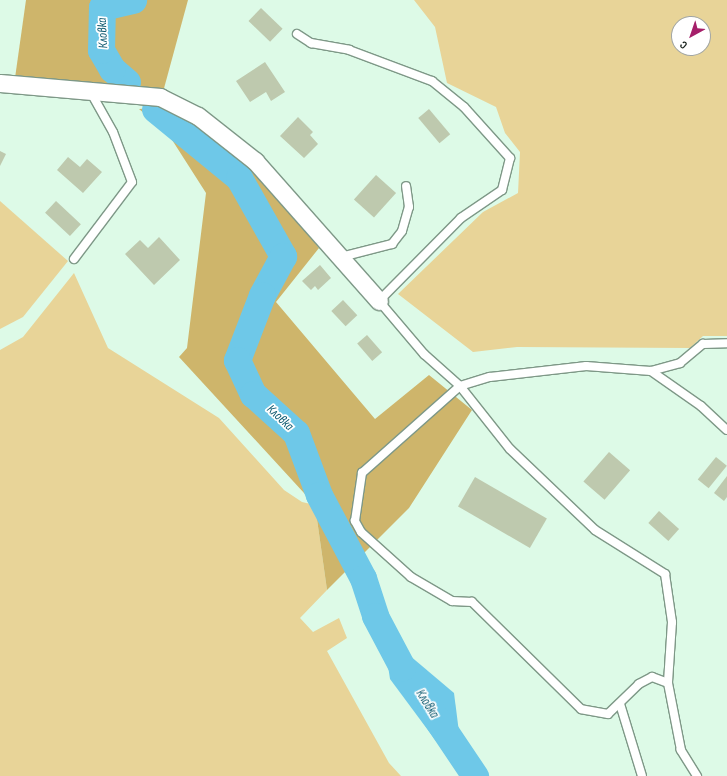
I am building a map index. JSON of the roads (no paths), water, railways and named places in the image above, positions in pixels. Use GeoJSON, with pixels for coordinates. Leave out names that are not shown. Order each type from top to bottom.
{"type":"FeatureCollection","features":[{"type":"Feature","properties":{"kind":"street"},"geometry":{"type":"LineString","coordinates":[[0,83],[160,97],[198,116],[255,161],[379,301]]}},
{"type":"Feature","properties":{"kind":"lane"},"geometry":{"type":"LineString","coordinates":[[297,34],[311,44],[349,50],[432,81],[464,107],[510,158],[502,190],[461,218],[379,301],[424,354],[460,386],[510,450],[595,530],[665,574],[672,622],[668,683],[681,750],[697,776]]}},
{"type":"Feature","properties":{"kind":"lane"},"geometry":{"type":"LineString","coordinates":[[74,259],[132,182],[113,132],[90,91]]}},
{"type":"Feature","properties":{"kind":"lane"},"geometry":{"type":"LineString","coordinates":[[340,258],[392,244],[402,231],[410,207],[406,186]]}},
{"type":"Feature","properties":{"kind":"lane"},"geometry":{"type":"LineString","coordinates":[[668,683],[652,677],[639,684],[608,714],[581,709],[472,602],[452,601],[411,577],[360,532],[355,521],[362,473],[460,386],[490,377],[586,366],[651,371],[680,363],[703,344],[727,343]]}},
{"type":"Feature","properties":{"kind":"lane"},"geometry":{"type":"LineString","coordinates":[[651,371],[700,406],[727,430]]}},
{"type":"Feature","properties":{"kind":"lane"},"geometry":{"type":"LineString","coordinates":[[620,704],[642,776]]}},
{"type":"Feature","properties":{"kind":"water"},"geometry":{"type":"Polygon","coordinates":[[[383,633],[454,693],[460,740],[436,741],[390,679],[383,633]]]}},
{"type":"Feature","properties":{"kind":"waterway","name":"Кловка"},"geometry":{"type":"LineString","coordinates":[[127,82],[112,69],[101,50],[102,7],[133,0]]}},
{"type":"Feature","properties":{"kind":"waterway","name":"Кловка"},"geometry":{"type":"LineString","coordinates":[[155,109],[239,178],[283,256],[262,295],[237,360],[253,394],[296,433],[319,495],[363,578],[375,616],[402,667]]}},
{"type":"Feature","properties":{"kind":"waterway","name":"Кловка"},"geometry":{"type":"LineString","coordinates":[[430,709],[475,776]]}}]}
